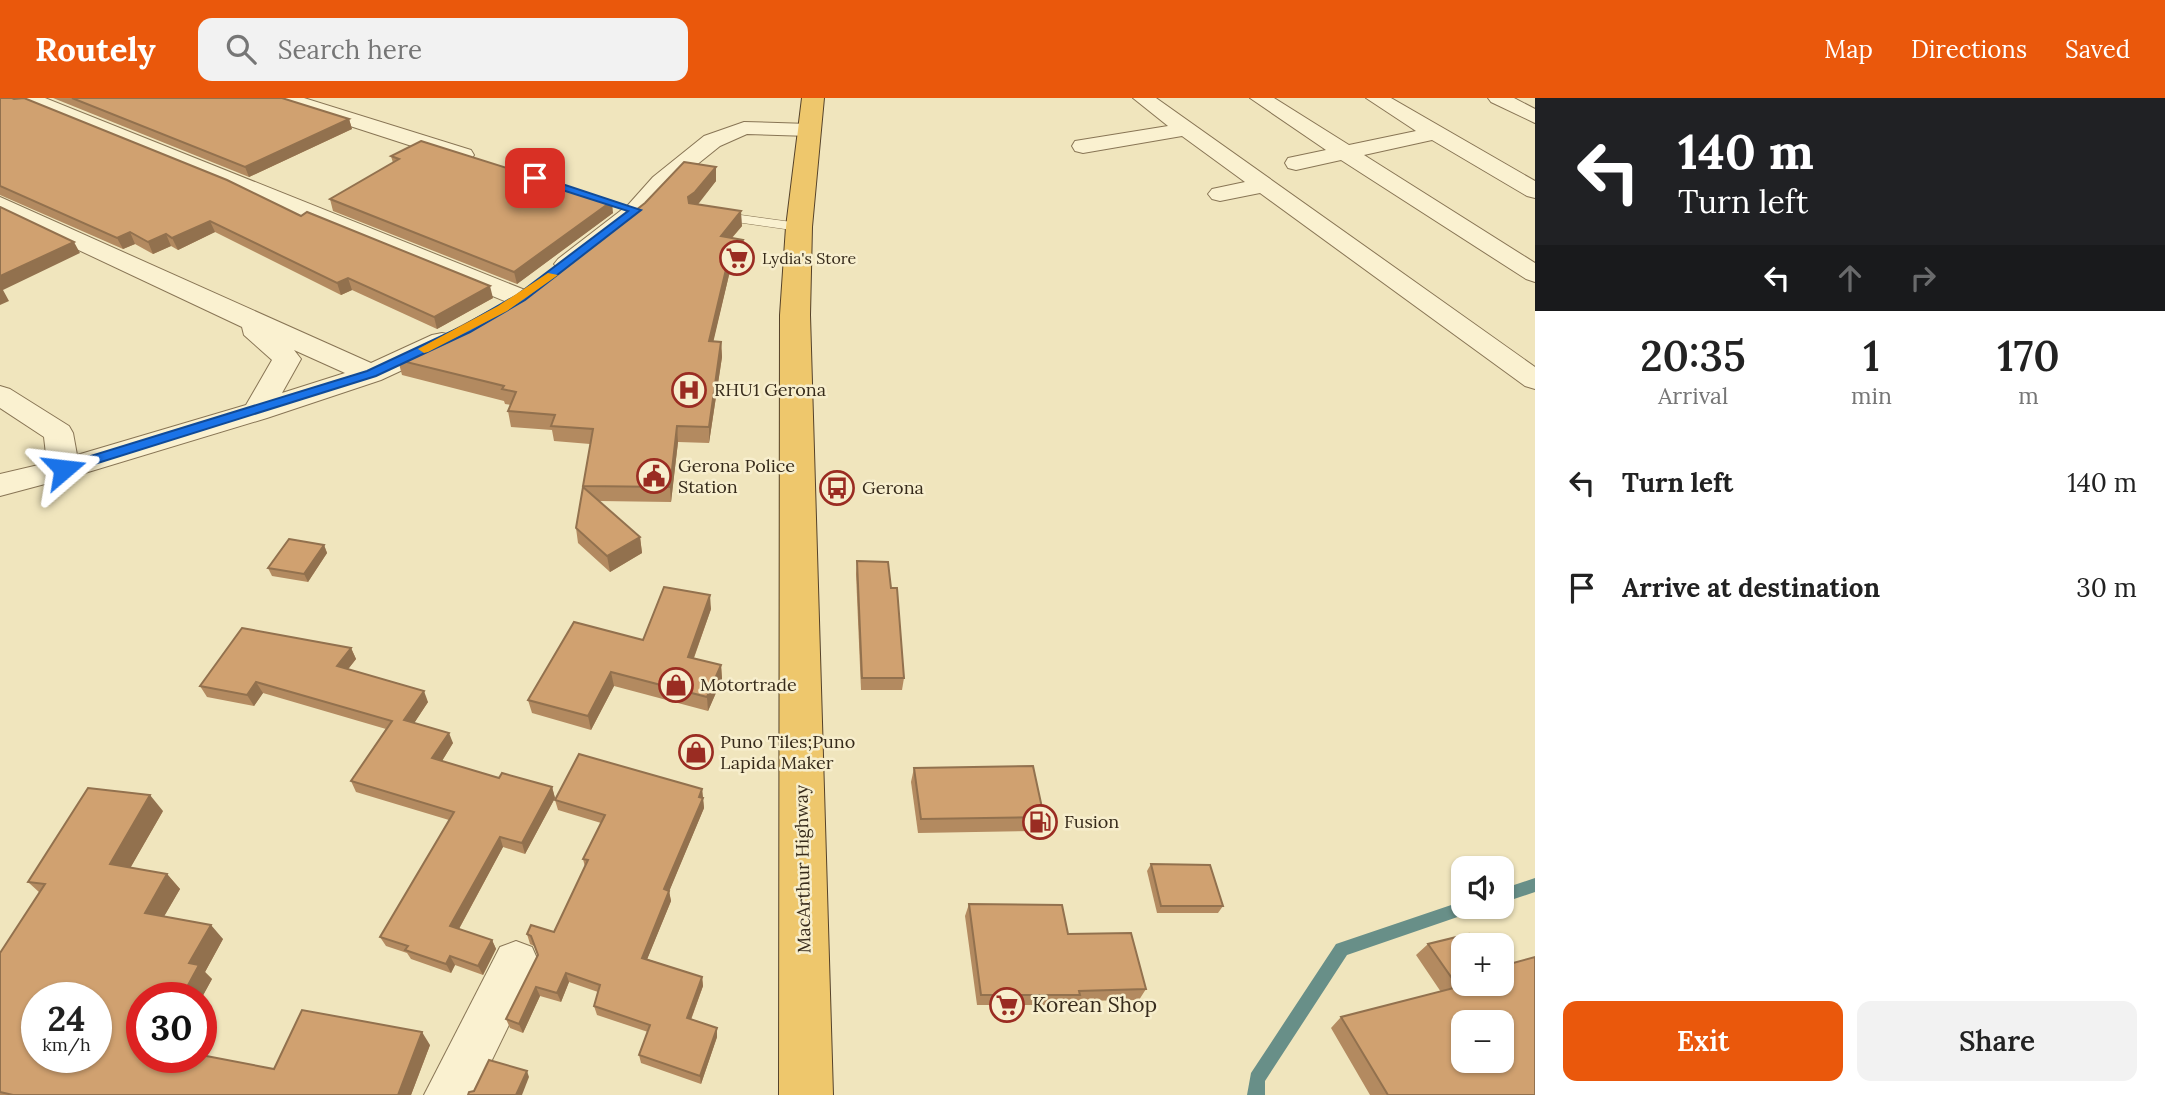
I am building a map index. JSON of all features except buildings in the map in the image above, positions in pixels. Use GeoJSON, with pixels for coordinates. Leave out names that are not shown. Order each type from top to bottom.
{"type":"FeatureCollection","features":[{"type":"Feature","properties":{"kind":"highway","name":"MacArthur Highway"},"geometry":{"type":"LineString","coordinates":[[806,1095],[795,315],[799,227],[813,98]]}},
{"type":"Feature","properties":{"kind":"street"},"geometry":{"type":"LineString","coordinates":[[27,98],[536,287]]}},
{"type":"Feature","properties":{"kind":"street"},"geometry":{"type":"LineString","coordinates":[[283,98],[479,160]]}},
{"type":"Feature","properties":{"kind":"street"},"geometry":{"type":"LineString","coordinates":[[1143,98],[1535,380]]}},
{"type":"Feature","properties":{"kind":"street"},"geometry":{"type":"LineString","coordinates":[[1260,98],[1535,274]]}},
{"type":"Feature","properties":{"kind":"street"},"geometry":{"type":"LineString","coordinates":[[1376,98],[1535,191]]}},
{"type":"Feature","properties":{"kind":"street"},"geometry":{"type":"LineString","coordinates":[[1498,98],[1535,117]]}},
{"type":"Feature","properties":{"kind":"street"},"geometry":{"type":"LineString","coordinates":[[0,485],[64,469],[371,374],[476,323],[536,287],[636,210],[661,182],[712,141],[744,128],[809,130]]}},
{"type":"Feature","properties":{"kind":"street"},"geometry":{"type":"LineString","coordinates":[[1083,146],[1186,129]]}},
{"type":"Feature","properties":{"kind":"street"},"geometry":{"type":"LineString","coordinates":[[1296,163],[1435,133]]}},
{"type":"Feature","properties":{"kind":"street"},"geometry":{"type":"LineString","coordinates":[[1220,194],[1264,185]]}},
{"type":"Feature","properties":{"kind":"street"},"geometry":{"type":"LineString","coordinates":[[609,202],[636,210]]}},
{"type":"Feature","properties":{"kind":"street"},"geometry":{"type":"LineString","coordinates":[[0,204],[371,374]]}},
{"type":"Feature","properties":{"kind":"street"},"geometry":{"type":"LineString","coordinates":[[244,318],[287,359],[257,411]]}},
{"type":"Feature","properties":{"kind":"street"},"geometry":{"type":"LineString","coordinates":[[0,395],[58,433],[64,469]]}},
{"type":"Feature","properties":{"kind":"street"},"geometry":{"type":"LineString","coordinates":[[449,1095],[516,963]]}},
{"type":"Feature","properties":{"kind":"lane"},"geometry":{"type":"LineString","coordinates":[[709,215],[799,227]]}},
{"type":"Feature","properties":{"kind":"waterway"},"geometry":{"type":"LineString","coordinates":[[1514,892],[1535,885]]}},
{"type":"Feature","properties":{"kind":"waterway"},"geometry":{"type":"LineString","coordinates":[[1256,1095],[1257,1079],[1342,949],[1451,912]]}},
{"type":"Feature","properties":{"kind":"slow traffic"},"geometry":{"type":"LineString","coordinates":[[424,349],[502,309],[552,275]]}},
{"type":"Feature","properties":{"kind":"place","name":"Lydia's Store"},"geometry":{"type":"Point","coordinates":[737,258]}},
{"type":"Feature","properties":{"kind":"place","name":"RHU1 Gerona"},"geometry":{"type":"Point","coordinates":[689,390]}},
{"type":"Feature","properties":{"kind":"place","name":"Gerona Police Station"},"geometry":{"type":"Point","coordinates":[654,476]}},
{"type":"Feature","properties":{"kind":"place","name":"Gerona"},"geometry":{"type":"Point","coordinates":[837,488]}},
{"type":"Feature","properties":{"kind":"place","name":"Motortrade"},"geometry":{"type":"Point","coordinates":[676,685]}},
{"type":"Feature","properties":{"kind":"place","name":"Puno Tiles;Puno Lapida Maker"},"geometry":{"type":"Point","coordinates":[696,752]}},
{"type":"Feature","properties":{"kind":"place","name":"Fusion"},"geometry":{"type":"Point","coordinates":[1040,822]}},
{"type":"Feature","properties":{"kind":"place","name":"Korean Shop"},"geometry":{"type":"Point","coordinates":[1007,1005]}},
{"type":"Feature","properties":{"kind":"route"},"geometry":{"type":"LineString","coordinates":[[64,469],[371,374],[465,330],[521,298],[636,210],[535,178]]}}]}
